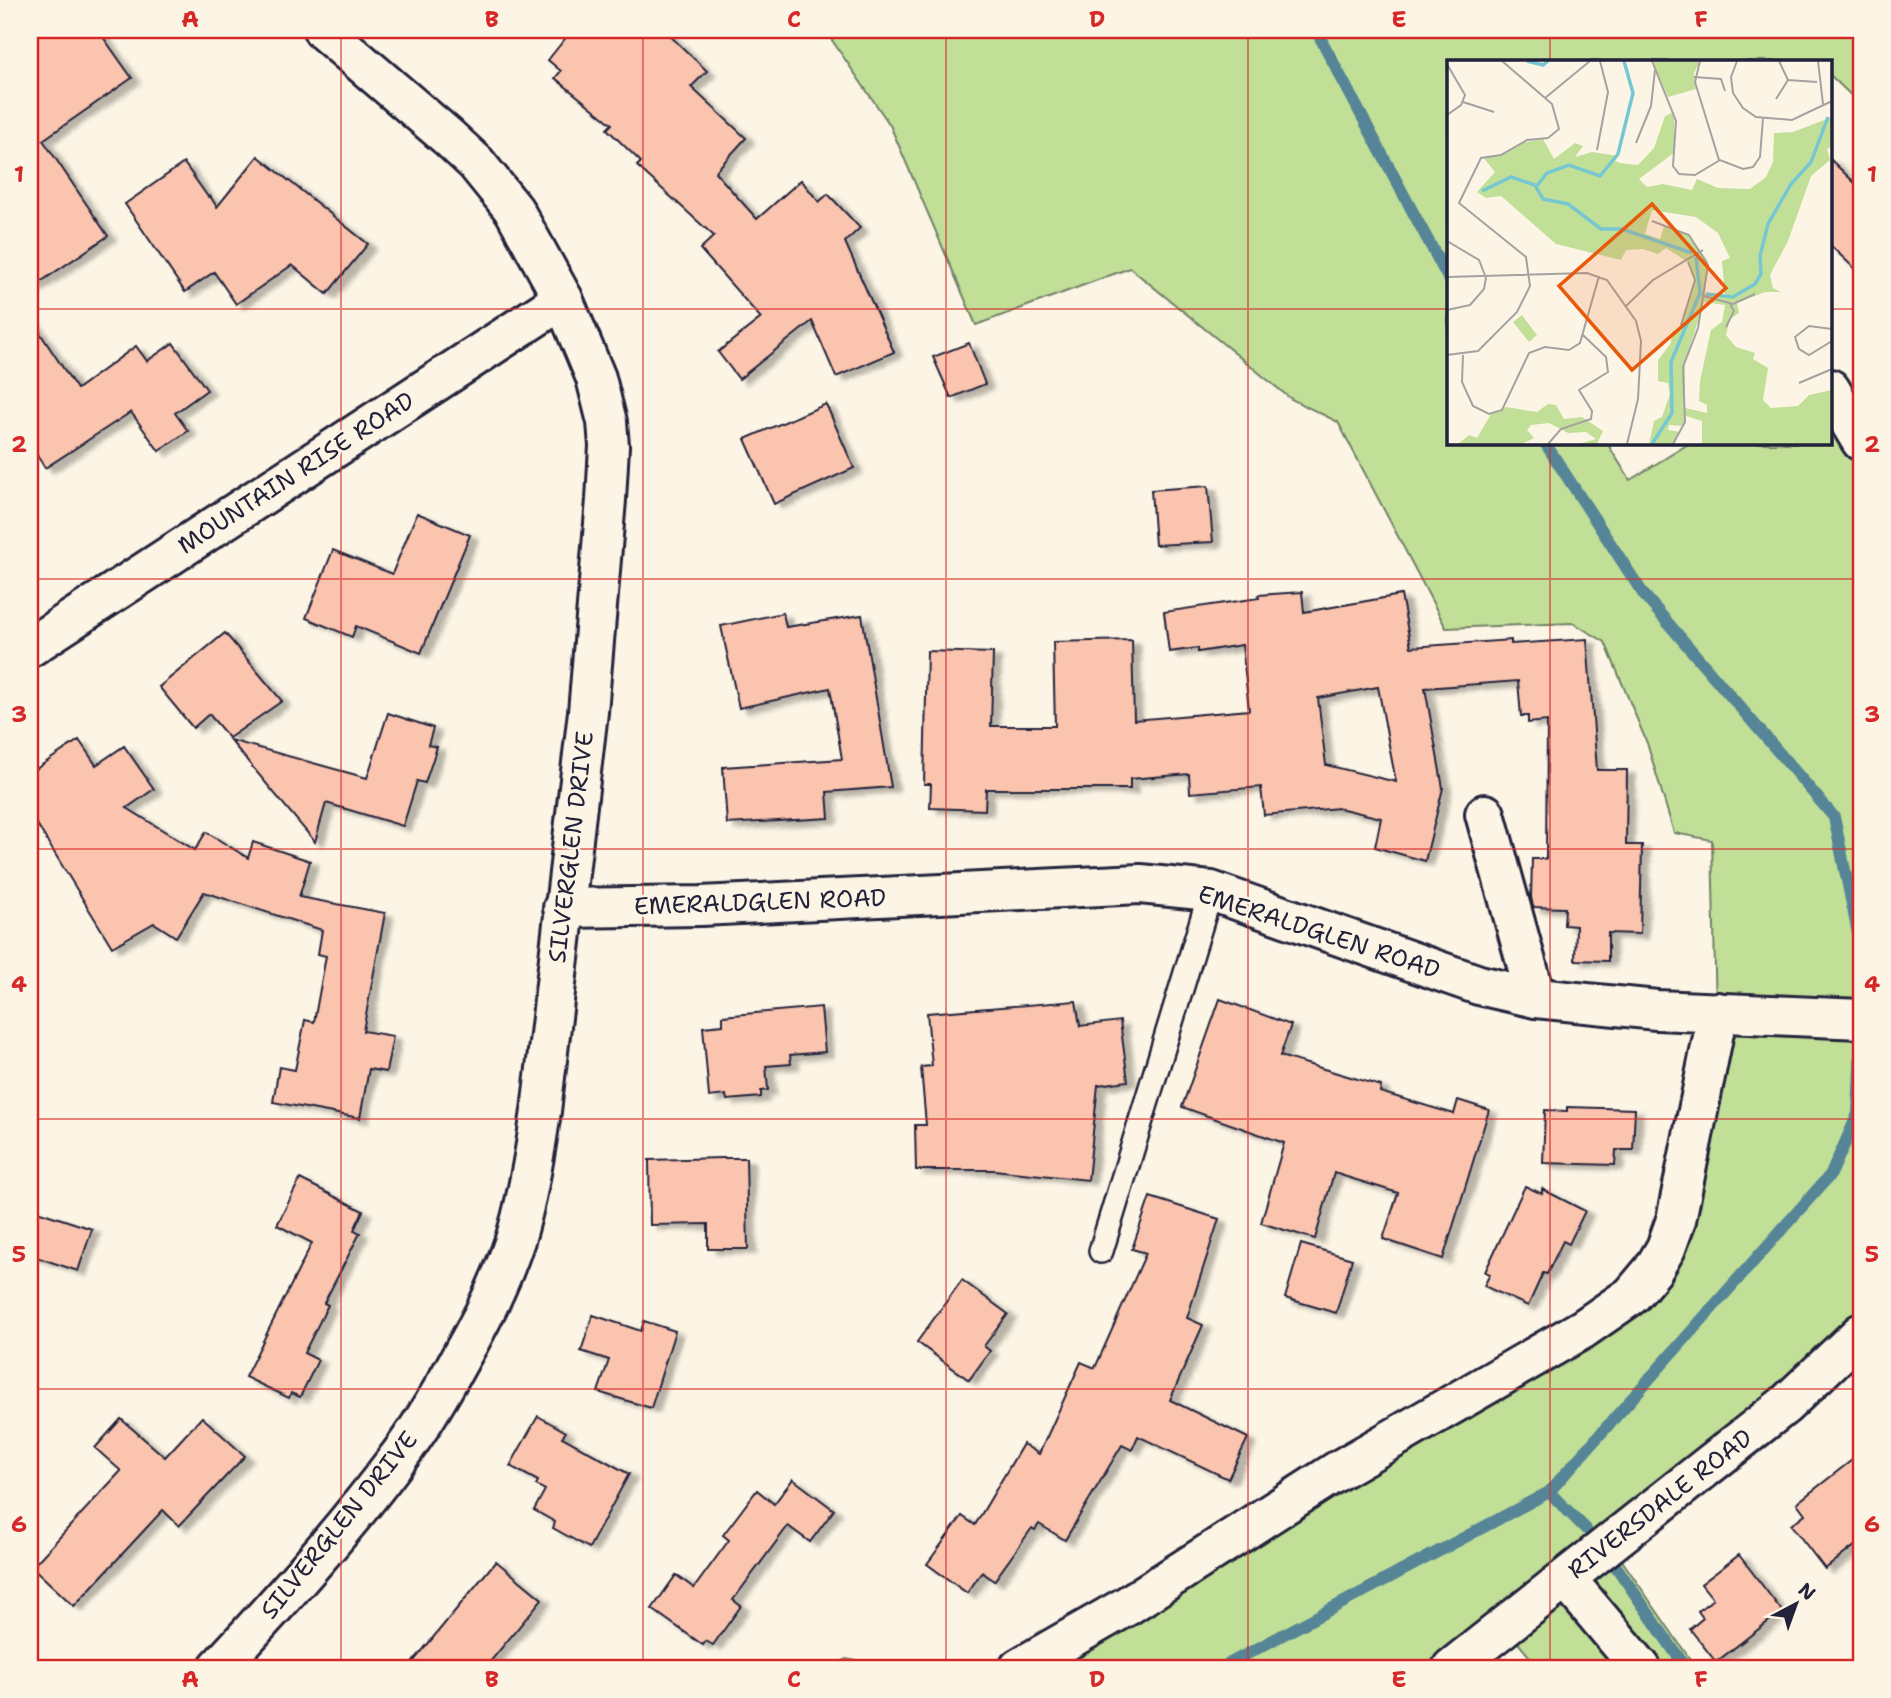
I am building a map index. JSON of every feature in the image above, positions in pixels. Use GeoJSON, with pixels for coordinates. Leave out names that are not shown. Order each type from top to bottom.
{"type":"FeatureCollection","features":[{"type":"Feature","properties":{"kind":"street","name":"SILVERGLEN DRIVE"},"geometry":{"type":"LineString","coordinates":[[218,1668],[313,1564],[396,1462],[472,1337],[494,1293],[515,1240],[533,1172],[587,712],[607,500],[607,422],[596,378],[563,299],[514,210],[493,182],[448,137],[323,30]]}},
{"type":"Feature","properties":{"kind":"street","name":"MOUNTAIN RISE ROAD"},"geometry":{"type":"LineString","coordinates":[[30,647],[563,299]]}},
{"type":"Feature","properties":{"kind":"street"},"geometry":{"type":"LineString","coordinates":[[1832,392],[1861,441]]}},
{"type":"Feature","properties":{"kind":"street"},"geometry":{"type":"LineString","coordinates":[[1485,814],[1536,998]]}},
{"type":"Feature","properties":{"kind":"street","name":"EMERALDGLEN ROAD"},"geometry":{"type":"LineString","coordinates":[[564,908],[701,906],[1140,884],[1211,891],[1479,985],[1552,1001],[1657,1010],[1861,1019]]}},
{"type":"Feature","properties":{"kind":"street"},"geometry":{"type":"LineString","coordinates":[[1018,1668],[1127,1605],[1337,1471],[1583,1329],[1632,1295],[1653,1270],[1666,1248],[1676,1220],[1718,1012]]}},
{"type":"Feature","properties":{"kind":"street","name":"RIVERSDALE ROAD"},"geometry":{"type":"LineString","coordinates":[[1452,1668],[1785,1405],[1861,1333]]}},
{"type":"Feature","properties":{"kind":"street"},"geometry":{"type":"LineString","coordinates":[[1566,1579],[1642,1668]]}},
{"type":"Feature","properties":{"kind":"lane"},"geometry":{"type":"LineString","coordinates":[[1101,1251],[1211,891]]}},
{"type":"Feature","properties":{"kind":"green space"},"geometry":{"type":"Polygon","coordinates":[[[825,30],[1861,30],[1861,105],[1832,77],[1832,60],[1447,60],[1447,444],[1608,444],[1630,480],[1688,444],[1832,444],[1832,401],[1861,448],[1861,1331],[1612,1546],[1696,1668],[1539,1668],[1508,1631],[1460,1668],[1015,1668],[1652,1271],[1716,1014],[1712,840],[1674,833],[1647,743],[1605,642],[1573,623],[1446,628],[1338,422],[1291,399],[1130,268],[976,325],[890,125],[825,30]]]}},
{"type":"Feature","properties":{"kind":"green space"},"geometry":{"type":"Polygon","coordinates":[[[846,1659],[897,1668],[832,1668],[846,1659]]]}},
{"type":"Feature","properties":{"kind":"building"},"geometry":{"type":"Polygon","coordinates":[[[30,30],[98,30],[132,78],[43,140],[108,236],[30,289],[30,30]]]}},
{"type":"Feature","properties":{"kind":"building"},"geometry":{"type":"Polygon","coordinates":[[[572,30],[664,30],[707,71],[691,87],[746,138],[715,172],[757,219],[801,180],[819,202],[828,194],[860,228],[845,242],[894,352],[836,377],[812,321],[739,379],[718,352],[761,318],[700,249],[714,236],[637,166],[641,162],[607,129],[612,124],[555,78],[561,71],[548,60],[572,30]]]}},
{"type":"Feature","properties":{"kind":"building"},"geometry":{"type":"Polygon","coordinates":[[[258,156],[368,244],[327,294],[292,265],[236,304],[214,272],[185,292],[125,204],[184,163],[217,207],[258,156]]]}},
{"type":"Feature","properties":{"kind":"building"},"geometry":{"type":"Polygon","coordinates":[[[1832,161],[1861,189],[1861,275],[1832,247],[1832,161]]]}},
{"type":"Feature","properties":{"kind":"building"},"geometry":{"type":"Polygon","coordinates":[[[30,318],[77,389],[136,346],[147,361],[173,343],[207,390],[175,413],[188,431],[159,451],[131,412],[45,468],[30,444],[30,318]]]}},
{"type":"Feature","properties":{"kind":"building"},"geometry":{"type":"Polygon","coordinates":[[[969,343],[985,384],[951,398],[933,357],[969,343]]]}},
{"type":"Feature","properties":{"kind":"building"},"geometry":{"type":"Polygon","coordinates":[[[826,404],[854,468],[774,504],[745,439],[826,404]]]}},
{"type":"Feature","properties":{"kind":"building"},"geometry":{"type":"Polygon","coordinates":[[[1208,486],[1213,542],[1155,545],[1151,490],[1208,486]]]}},
{"type":"Feature","properties":{"kind":"building"},"geometry":{"type":"Polygon","coordinates":[[[417,513],[470,535],[421,653],[356,626],[352,637],[306,618],[333,550],[392,574],[417,513]]]}},
{"type":"Feature","properties":{"kind":"building"},"geometry":{"type":"Polygon","coordinates":[[[1302,592],[1304,612],[1401,595],[1411,647],[1511,640],[1511,644],[1587,639],[1597,770],[1627,770],[1626,845],[1642,845],[1640,934],[1608,933],[1608,961],[1575,960],[1576,926],[1564,925],[1565,908],[1533,907],[1532,859],[1546,859],[1547,721],[1528,723],[1528,716],[1521,716],[1518,681],[1425,688],[1443,788],[1425,861],[1375,847],[1381,818],[1339,808],[1264,815],[1261,787],[1190,793],[1189,774],[1130,779],[1130,789],[986,789],[985,810],[930,808],[931,784],[924,784],[927,651],[993,653],[991,726],[1055,726],[1053,642],[1132,640],[1134,720],[1249,710],[1242,645],[1198,652],[1198,648],[1169,652],[1164,612],[1259,598],[1258,595],[1302,592]],[[1378,687],[1318,698],[1326,765],[1396,782],[1378,687]]]}},
{"type":"Feature","properties":{"kind":"building"},"geometry":{"type":"Polygon","coordinates":[[[783,613],[786,627],[862,615],[891,787],[827,792],[829,818],[727,824],[723,767],[842,759],[830,688],[739,708],[721,626],[783,613]]]}},
{"type":"Feature","properties":{"kind":"building"},"geometry":{"type":"Polygon","coordinates":[[[225,633],[282,701],[229,738],[209,714],[193,728],[159,687],[225,633]]]}},
{"type":"Feature","properties":{"kind":"building"},"geometry":{"type":"Polygon","coordinates":[[[388,713],[433,728],[428,745],[437,747],[425,783],[417,781],[403,826],[326,803],[315,842],[230,740],[367,778],[388,713]]]}},
{"type":"Feature","properties":{"kind":"building"},"geometry":{"type":"Polygon","coordinates":[[[79,740],[96,765],[124,746],[154,789],[127,808],[195,850],[206,832],[248,858],[253,842],[310,861],[299,897],[385,913],[363,1031],[393,1036],[386,1072],[369,1069],[360,1118],[273,1102],[279,1067],[295,1070],[305,1020],[314,1022],[326,956],[318,954],[322,930],[204,892],[176,937],[154,923],[112,947],[30,813],[30,773],[79,740]]]}},
{"type":"Feature","properties":{"kind":"building"},"geometry":{"type":"Polygon","coordinates":[[[1220,999],[1291,1025],[1280,1056],[1381,1086],[1380,1092],[1454,1114],[1458,1100],[1489,1110],[1443,1259],[1383,1239],[1398,1193],[1334,1173],[1315,1239],[1261,1223],[1284,1143],[1182,1107],[1220,999]]]}},
{"type":"Feature","properties":{"kind":"building"},"geometry":{"type":"Polygon","coordinates":[[[1076,1001],[1080,1026],[1120,1021],[1128,1081],[1098,1085],[1088,1180],[994,1170],[916,1170],[915,1125],[926,1125],[921,1067],[932,1066],[927,1013],[1076,1001]]]}},
{"type":"Feature","properties":{"kind":"building"},"geometry":{"type":"Polygon","coordinates":[[[821,1007],[825,1052],[790,1055],[791,1064],[766,1066],[768,1090],[761,1091],[761,1097],[727,1100],[726,1095],[709,1097],[703,1027],[723,1025],[723,1016],[821,1007]]]}},
{"type":"Feature","properties":{"kind":"building"},"geometry":{"type":"Polygon","coordinates":[[[1567,1107],[1635,1109],[1633,1150],[1616,1150],[1615,1165],[1543,1163],[1545,1110],[1567,1111],[1567,1107]]]}},
{"type":"Feature","properties":{"kind":"building"},"geometry":{"type":"Polygon","coordinates":[[[746,1158],[748,1249],[708,1249],[708,1224],[650,1225],[649,1160],[746,1158]]]}},
{"type":"Feature","properties":{"kind":"building"},"geometry":{"type":"Polygon","coordinates":[[[300,1179],[363,1211],[354,1230],[360,1233],[324,1303],[328,1305],[304,1353],[318,1360],[300,1397],[291,1393],[289,1398],[245,1377],[312,1243],[277,1225],[300,1179]]]}},
{"type":"Feature","properties":{"kind":"building"},"geometry":{"type":"Polygon","coordinates":[[[1525,1186],[1542,1194],[1542,1189],[1585,1211],[1569,1244],[1563,1241],[1547,1274],[1543,1273],[1528,1306],[1484,1286],[1490,1274],[1485,1272],[1525,1186]]]}},
{"type":"Feature","properties":{"kind":"building"},"geometry":{"type":"Polygon","coordinates":[[[1150,1197],[1219,1219],[1187,1318],[1203,1325],[1170,1400],[1248,1438],[1228,1479],[1138,1436],[1132,1450],[1122,1445],[1065,1540],[1039,1524],[1035,1530],[1032,1528],[994,1581],[982,1572],[967,1593],[927,1564],[962,1516],[975,1525],[1023,1444],[1039,1454],[1081,1362],[1095,1368],[1146,1253],[1132,1249],[1150,1197]]]}},
{"type":"Feature","properties":{"kind":"building"},"geometry":{"type":"Polygon","coordinates":[[[37,1211],[92,1229],[78,1271],[30,1255],[30,1233],[37,1211]]]}},
{"type":"Feature","properties":{"kind":"building"},"geometry":{"type":"Polygon","coordinates":[[[1301,1244],[1352,1259],[1336,1313],[1285,1298],[1301,1244]]]}},
{"type":"Feature","properties":{"kind":"building"},"geometry":{"type":"Polygon","coordinates":[[[962,1280],[1008,1314],[984,1346],[990,1351],[969,1380],[917,1342],[962,1280]]]}},
{"type":"Feature","properties":{"kind":"building"},"geometry":{"type":"Polygon","coordinates":[[[593,1315],[641,1331],[644,1321],[675,1331],[651,1408],[598,1392],[609,1360],[581,1351],[593,1315]]]}},
{"type":"Feature","properties":{"kind":"building"},"geometry":{"type":"Polygon","coordinates":[[[538,1416],[566,1432],[562,1437],[629,1474],[589,1548],[553,1528],[555,1522],[534,1510],[545,1490],[536,1485],[538,1481],[510,1466],[538,1416]]]}},
{"type":"Feature","properties":{"kind":"building"},"geometry":{"type":"Polygon","coordinates":[[[202,1417],[245,1456],[179,1526],[163,1510],[74,1606],[32,1567],[121,1471],[95,1448],[121,1419],[165,1457],[202,1417]]]}},
{"type":"Feature","properties":{"kind":"building"},"geometry":{"type":"Polygon","coordinates":[[[1861,1453],[1861,1541],[1825,1569],[1791,1525],[1805,1514],[1797,1503],[1861,1453]]]}},
{"type":"Feature","properties":{"kind":"building"},"geometry":{"type":"Polygon","coordinates":[[[793,1479],[834,1510],[810,1542],[788,1526],[733,1600],[741,1606],[713,1645],[706,1641],[703,1645],[652,1609],[676,1575],[694,1588],[729,1540],[723,1535],[757,1490],[774,1504],[793,1479]]]}},
{"type":"Feature","properties":{"kind":"building"},"geometry":{"type":"Polygon","coordinates":[[[1739,1555],[1782,1611],[1716,1662],[1690,1629],[1703,1618],[1698,1611],[1713,1599],[1701,1584],[1739,1555]]]}},
{"type":"Feature","properties":{"kind":"building"},"geometry":{"type":"Polygon","coordinates":[[[496,1561],[542,1599],[485,1668],[408,1668],[496,1561]]]}},
{"type":"Feature","properties":{"kind":"waterway"},"geometry":{"type":"LineString","coordinates":[[1316,30],[1447,276]]}},
{"type":"Feature","properties":{"kind":"waterway"},"geometry":{"type":"LineString","coordinates":[[1546,444],[1644,595],[1834,817],[1861,948]]}},
{"type":"Feature","properties":{"kind":"waterway"},"geometry":{"type":"LineString","coordinates":[[1221,1668],[1549,1492],[1831,1174],[1858,1114],[1861,1045]]}},
{"type":"Feature","properties":{"kind":"waterway"},"geometry":{"type":"LineString","coordinates":[[1549,1492],[1586,1529]]}},
{"type":"Feature","properties":{"kind":"waterway"},"geometry":{"type":"LineString","coordinates":[[1615,1565],[1686,1668]]}}]}
